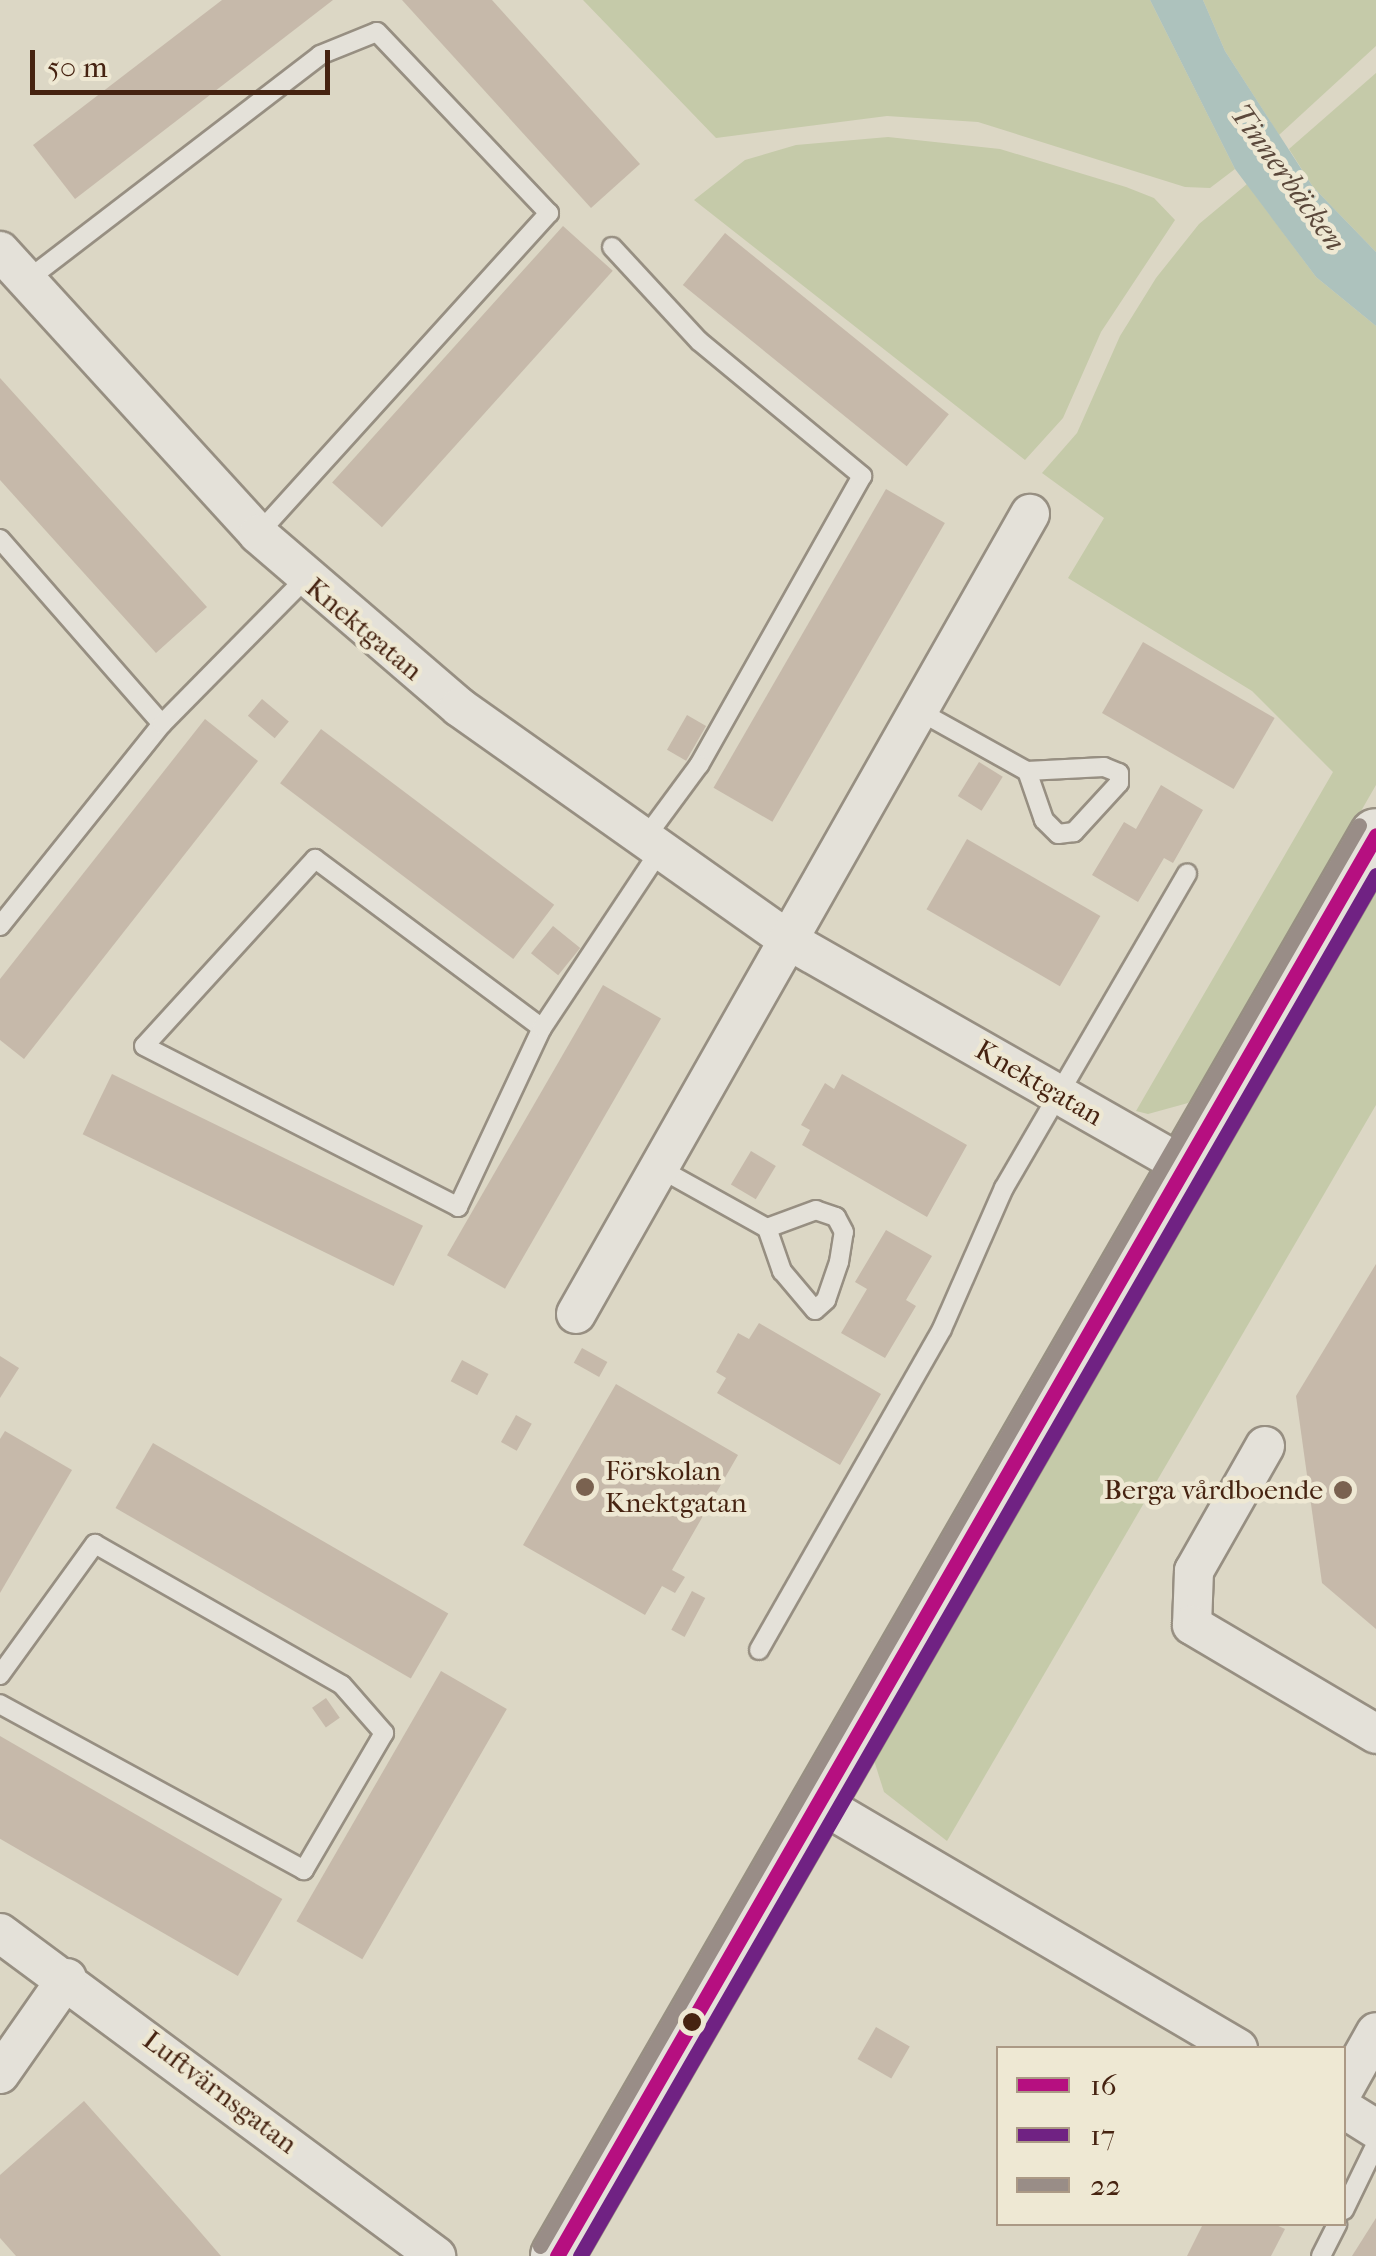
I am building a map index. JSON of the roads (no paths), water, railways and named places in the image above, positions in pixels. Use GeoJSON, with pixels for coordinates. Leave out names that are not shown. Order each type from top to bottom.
{"type":"FeatureCollection","features":[{"type":"Feature","properties":{"kind":"main road"},"geometry":{"type":"LineString","coordinates":[[557,2256],[1376,835]]}},
{"type":"Feature","properties":{"kind":"street","name":"Knektgatan"},"geometry":{"type":"LineString","coordinates":[[0,251],[258,534],[305,579],[472,718],[788,940],[1184,1166]]}},
{"type":"Feature","properties":{"kind":"street"},"geometry":{"type":"LineString","coordinates":[[576,1314],[1030,514]]}},
{"type":"Feature","properties":{"kind":"street"},"geometry":{"type":"LineString","coordinates":[[1265,1446],[1194,1571],[1192,1625],[1376,1734]]}},
{"type":"Feature","properties":{"kind":"street"},"geometry":{"type":"LineString","coordinates":[[818,1802],[1235,2046]]}},
{"type":"Feature","properties":{"kind":"street","name":"Luftvärnsgatan"},"geometry":{"type":"LineString","coordinates":[[0,1933],[67,1978],[436,2256]]}},
{"type":"Feature","properties":{"kind":"street"},"geometry":{"type":"LineString","coordinates":[[0,2074],[67,1978]]}},
{"type":"Feature","properties":{"kind":"street"},"geometry":{"type":"LineString","coordinates":[[1346,2085],[1376,2032]]}},
{"type":"Feature","properties":{"kind":"street"},"geometry":{"type":"LineString","coordinates":[[1346,2111],[1376,2128]]}},
{"type":"Feature","properties":{"kind":"lane"},"geometry":{"type":"LineString","coordinates":[[25,281],[320,55],[377,32],[549,213],[258,534]]}},
{"type":"Feature","properties":{"kind":"lane"},"geometry":{"type":"LineString","coordinates":[[542,1028],[315,859],[144,1046],[458,1207],[542,1028],[699,765],[862,476],[699,341],[612,248]]}},
{"type":"Feature","properties":{"kind":"lane"},"geometry":{"type":"LineString","coordinates":[[0,538],[162,724]]}},
{"type":"Feature","properties":{"kind":"lane"},"geometry":{"type":"LineString","coordinates":[[0,926],[162,724],[305,579]]}},
{"type":"Feature","properties":{"kind":"lane"},"geometry":{"type":"LineString","coordinates":[[920,711],[1027,771],[1104,766],[1119,773],[1120,782],[1074,832],[1058,834],[1044,820],[1027,771]]}},
{"type":"Feature","properties":{"kind":"lane"},"geometry":{"type":"LineString","coordinates":[[759,1650],[942,1329],[1004,1188],[1187,873]]}},
{"type":"Feature","properties":{"kind":"lane"},"geometry":{"type":"LineString","coordinates":[[659,1168],[767,1228],[782,1271],[815,1310],[826,1300],[839,1262],[844,1232],[836,1217],[816,1210],[767,1228]]}},
{"type":"Feature","properties":{"kind":"lane"},"geometry":{"type":"LineString","coordinates":[[0,1675],[95,1544],[342,1685],[384,1733],[304,1870],[0,1704]]}},
{"type":"Feature","properties":{"kind":"lane"},"geometry":{"type":"LineString","coordinates":[[1346,2206],[1376,2144]]}},
{"type":"Feature","properties":{"kind":"lane"},"geometry":{"type":"LineString","coordinates":[[1320,2256],[1335,2226]]}},
{"type":"Feature","properties":{"kind":"water","name":"Tinnerbäcken"},"geometry":{"type":"Polygon","coordinates":[[[1150,0],[1203,0],[1225,51],[1313,187],[1376,252],[1376,326],[1316,277],[1235,169],[1150,0]]]}},
{"type":"Feature","properties":{"kind":"place","name":"Förskolan Knektgatan"},"geometry":{"type":"Point","coordinates":[585,1487]}},
{"type":"Feature","properties":{"kind":"place","name":"Berga vårdboende"},"geometry":{"type":"Point","coordinates":[1343,1490]}}]}
